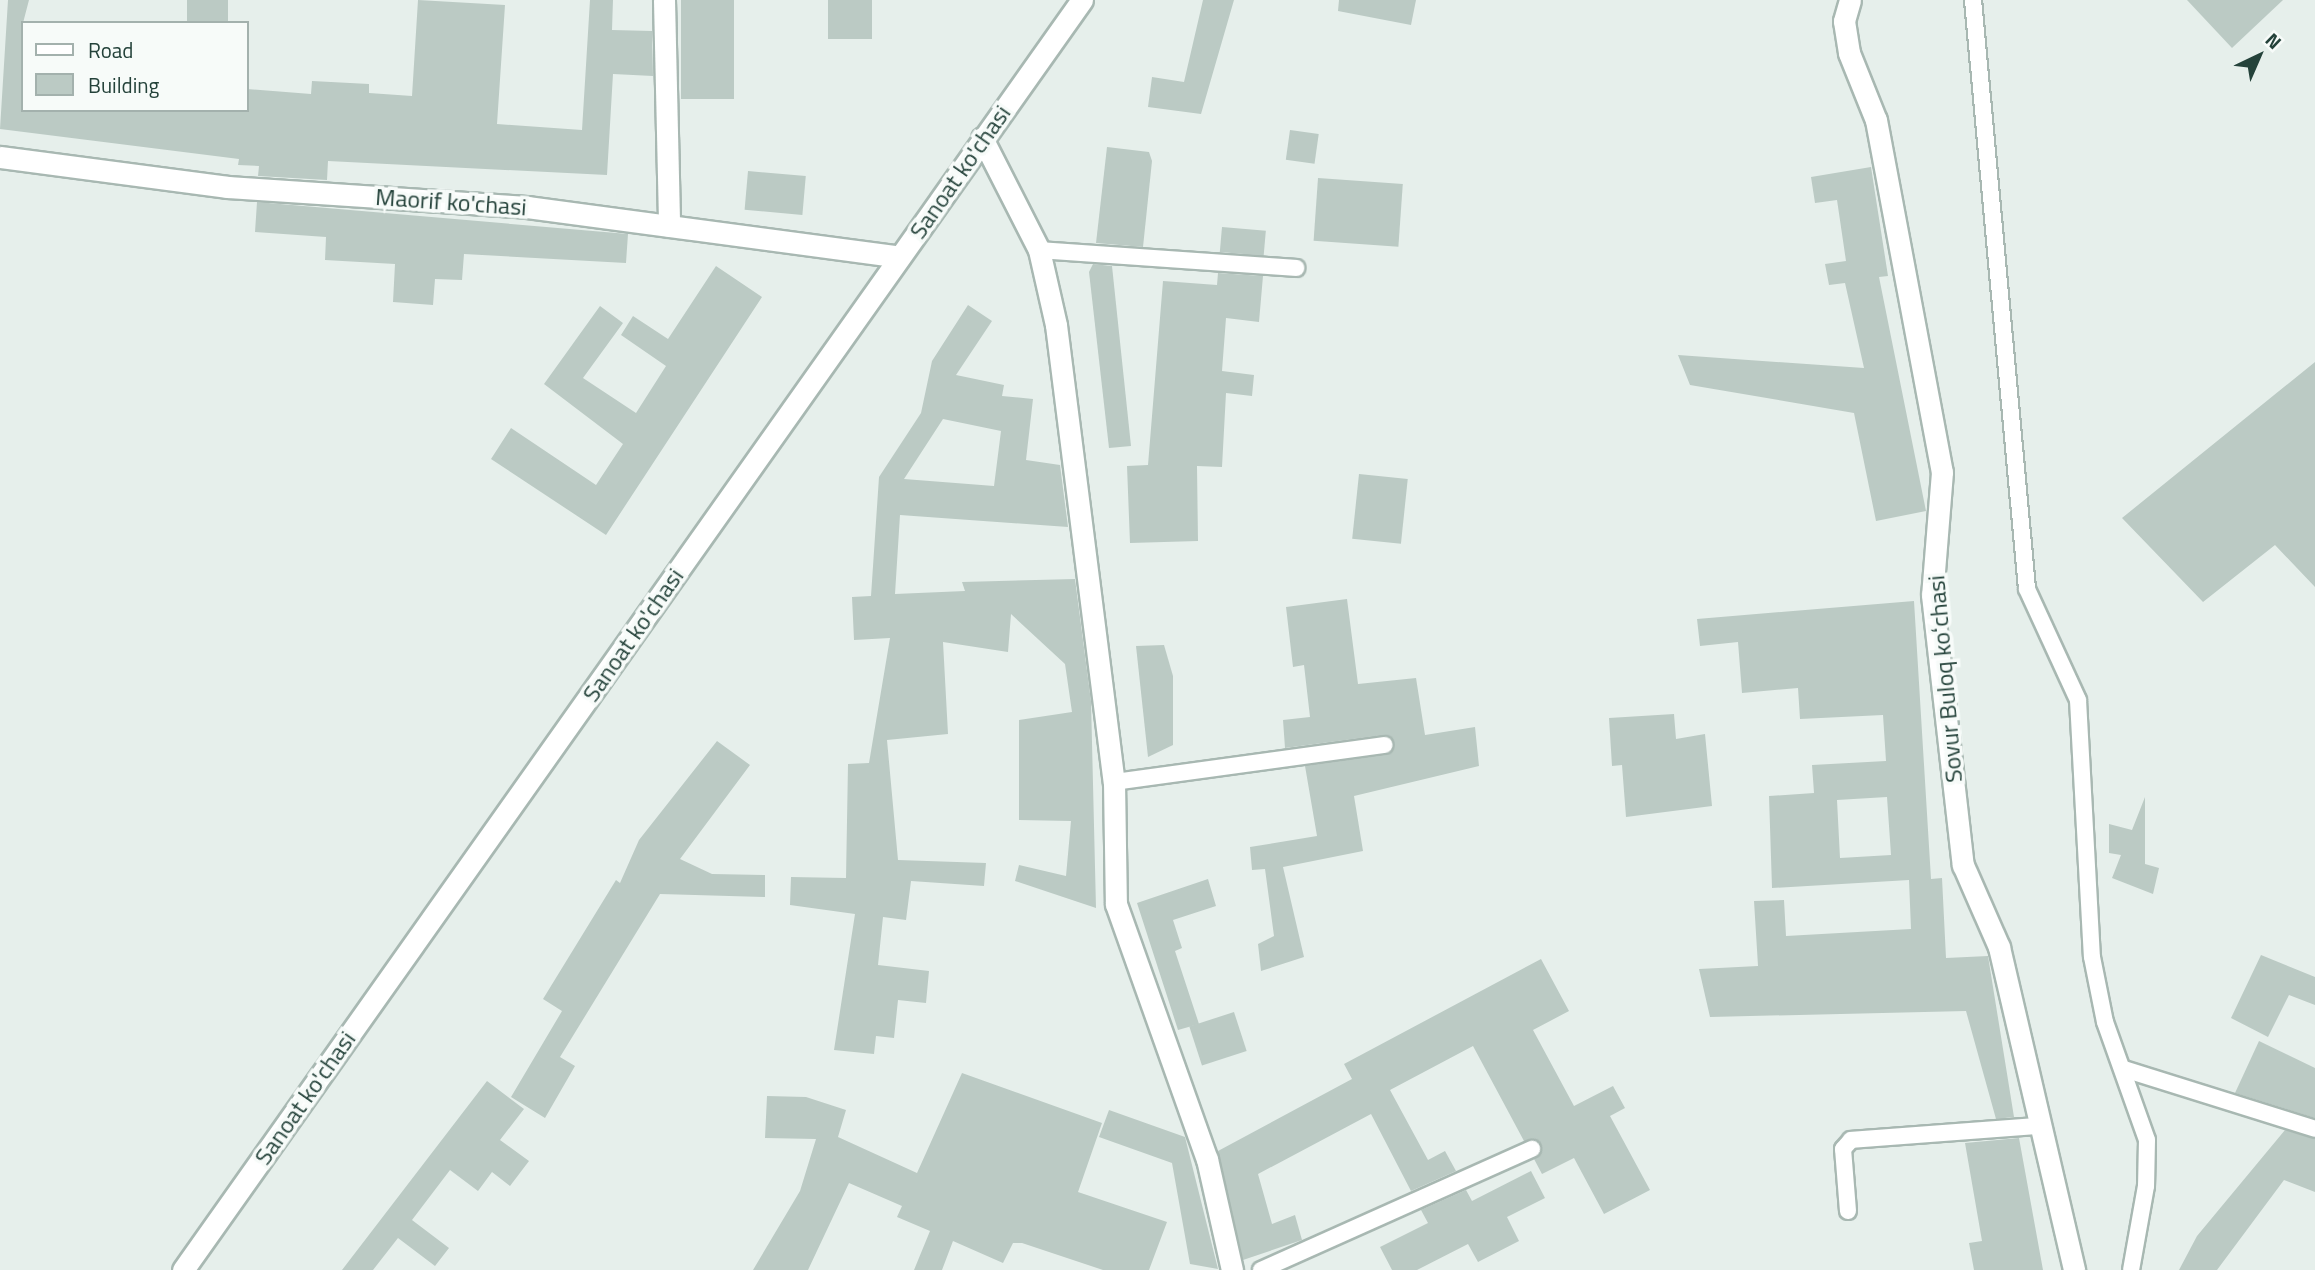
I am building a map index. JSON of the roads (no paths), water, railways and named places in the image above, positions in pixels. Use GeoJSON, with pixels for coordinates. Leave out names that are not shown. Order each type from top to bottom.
{"type":"FeatureCollection","features":[{"type":"Feature","properties":{"kind":"street"},"geometry":{"type":"LineString","coordinates":[[664,0],[669,226]]}},
{"type":"Feature","properties":{"kind":"street","name":"Sanoat ko'chasi"},"geometry":{"type":"LineString","coordinates":[[183,1270],[1082,0]]}},
{"type":"Feature","properties":{"kind":"street","name":"Sovur Buloq koʻchasi"},"geometry":{"type":"LineString","coordinates":[[1850,0],[1844,21],[1849,52],[1876,120],[1942,472],[1932,594],[1963,865],[1999,947],[2038,1126],[2074,1270]]}},
{"type":"Feature","properties":{"kind":"street"},"geometry":{"type":"LineString","coordinates":[[982,138],[1039,250],[1056,325],[1114,782],[1116,904],[1207,1159],[1232,1270]]}},
{"type":"Feature","properties":{"kind":"street","name":"Maorif ko'chasi"},"geometry":{"type":"LineString","coordinates":[[0,157],[227,187],[527,207],[900,257]]}},
{"type":"Feature","properties":{"kind":"lane"},"geometry":{"type":"LineString","coordinates":[[1973,0],[2027,589],[2078,700],[2092,957],[2105,1022],[2124,1069],[2147,1140],[2146,1186],[2131,1270]]}},
{"type":"Feature","properties":{"kind":"lane"},"geometry":{"type":"LineString","coordinates":[[1039,250],[1296,268]]}},
{"type":"Feature","properties":{"kind":"lane"},"geometry":{"type":"LineString","coordinates":[[1114,782],[1384,745]]}},
{"type":"Feature","properties":{"kind":"lane"},"geometry":{"type":"LineString","coordinates":[[2124,1069],[2315,1129]]}},
{"type":"Feature","properties":{"kind":"lane"},"geometry":{"type":"LineString","coordinates":[[1849,1211],[1843,1149],[1851,1140],[2038,1126]]}},
{"type":"Feature","properties":{"kind":"lane"},"geometry":{"type":"LineString","coordinates":[[1261,1270],[1532,1149]]}}]}
